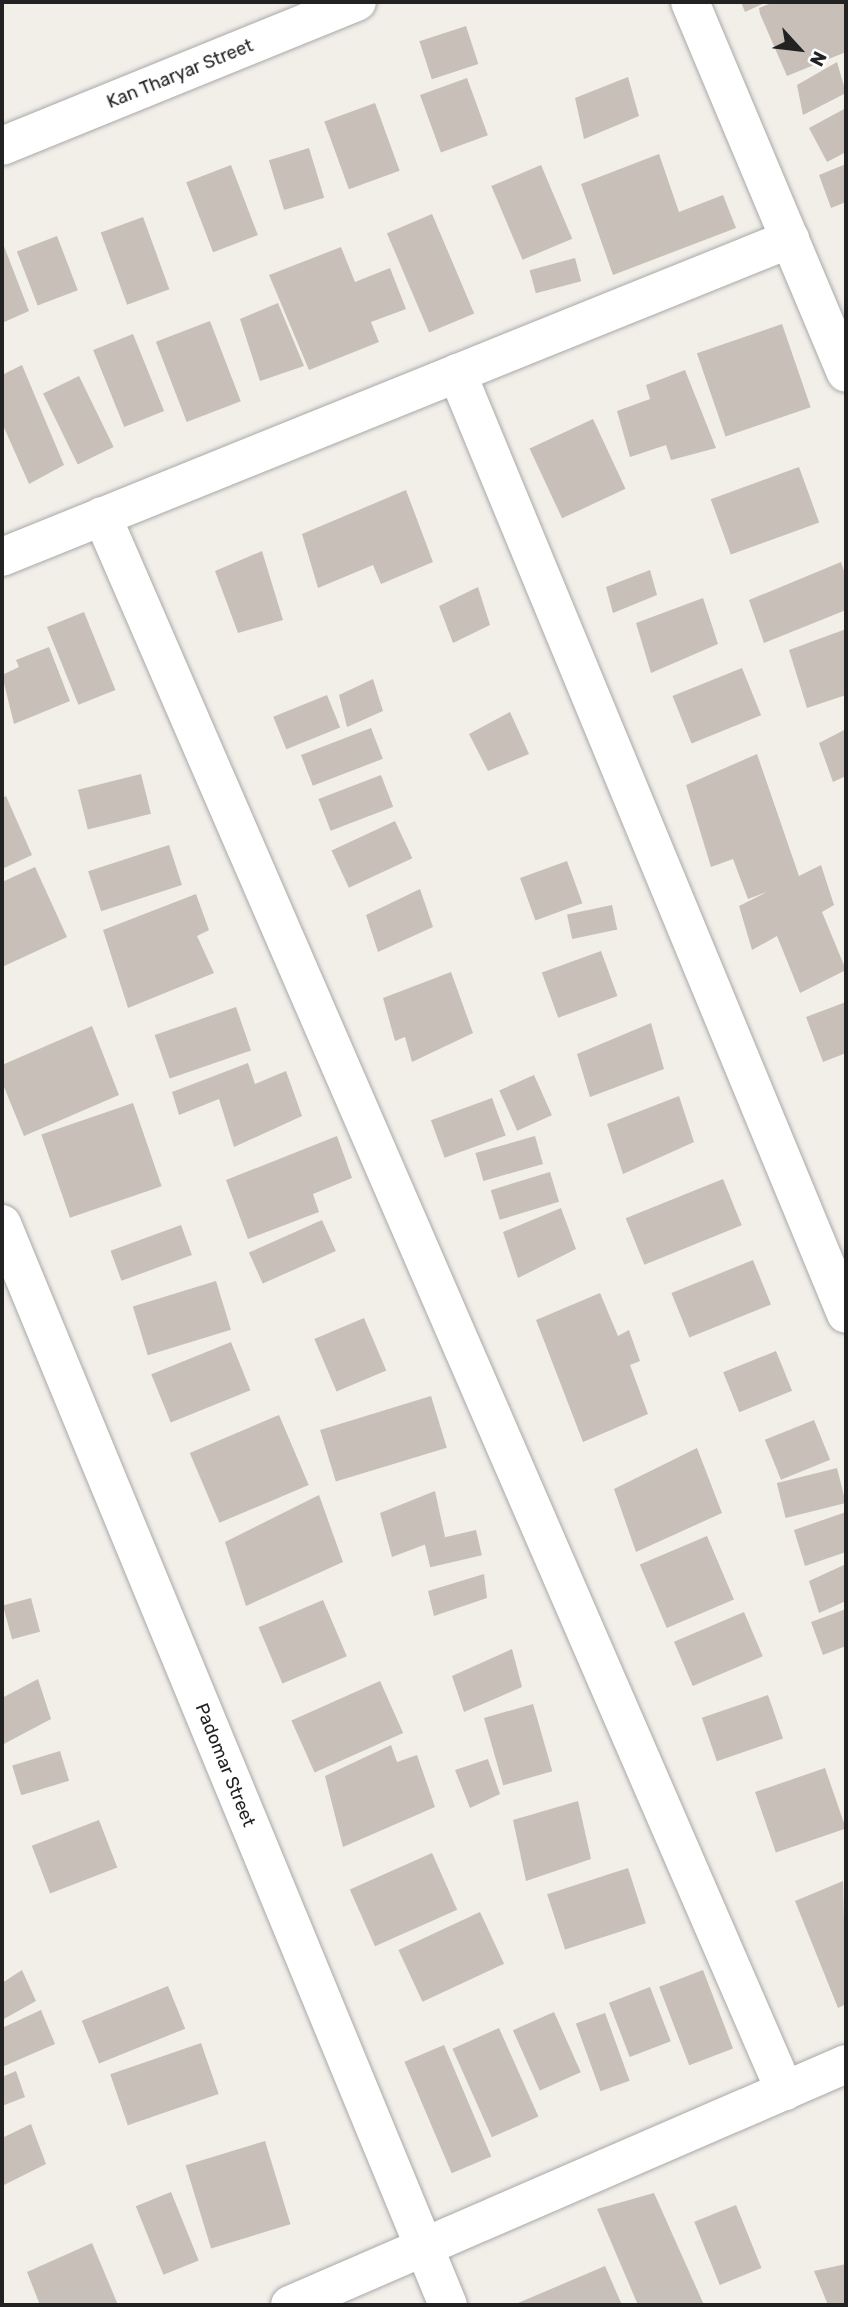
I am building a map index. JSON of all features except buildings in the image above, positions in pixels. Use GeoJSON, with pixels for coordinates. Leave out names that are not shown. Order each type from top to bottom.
{"type":"FeatureCollection","features":[{"type":"Feature","properties":{"kind":"street","name":"Kan Tharyar Street"},"geometry":{"type":"LineString","coordinates":[[2,146],[357,2]]}},
{"type":"Feature","properties":{"kind":"street"},"geometry":{"type":"LineString","coordinates":[[690,2],[846,373]]}},
{"type":"Feature","properties":{"kind":"street"},"geometry":{"type":"LineString","coordinates":[[2,556],[790,239]]}},
{"type":"Feature","properties":{"kind":"street"},"geometry":{"type":"LineString","coordinates":[[457,373],[846,1314]]}},
{"type":"Feature","properties":{"kind":"street"},"geometry":{"type":"LineString","coordinates":[[102,516],[785,2091]]}},
{"type":"Feature","properties":{"kind":"street","name":"Padomar Street"},"geometry":{"type":"LineString","coordinates":[[2,1224],[448,2305]]}},
{"type":"Feature","properties":{"kind":"street"},"geometry":{"type":"LineString","coordinates":[[289,2305],[846,2064]]}}]}
